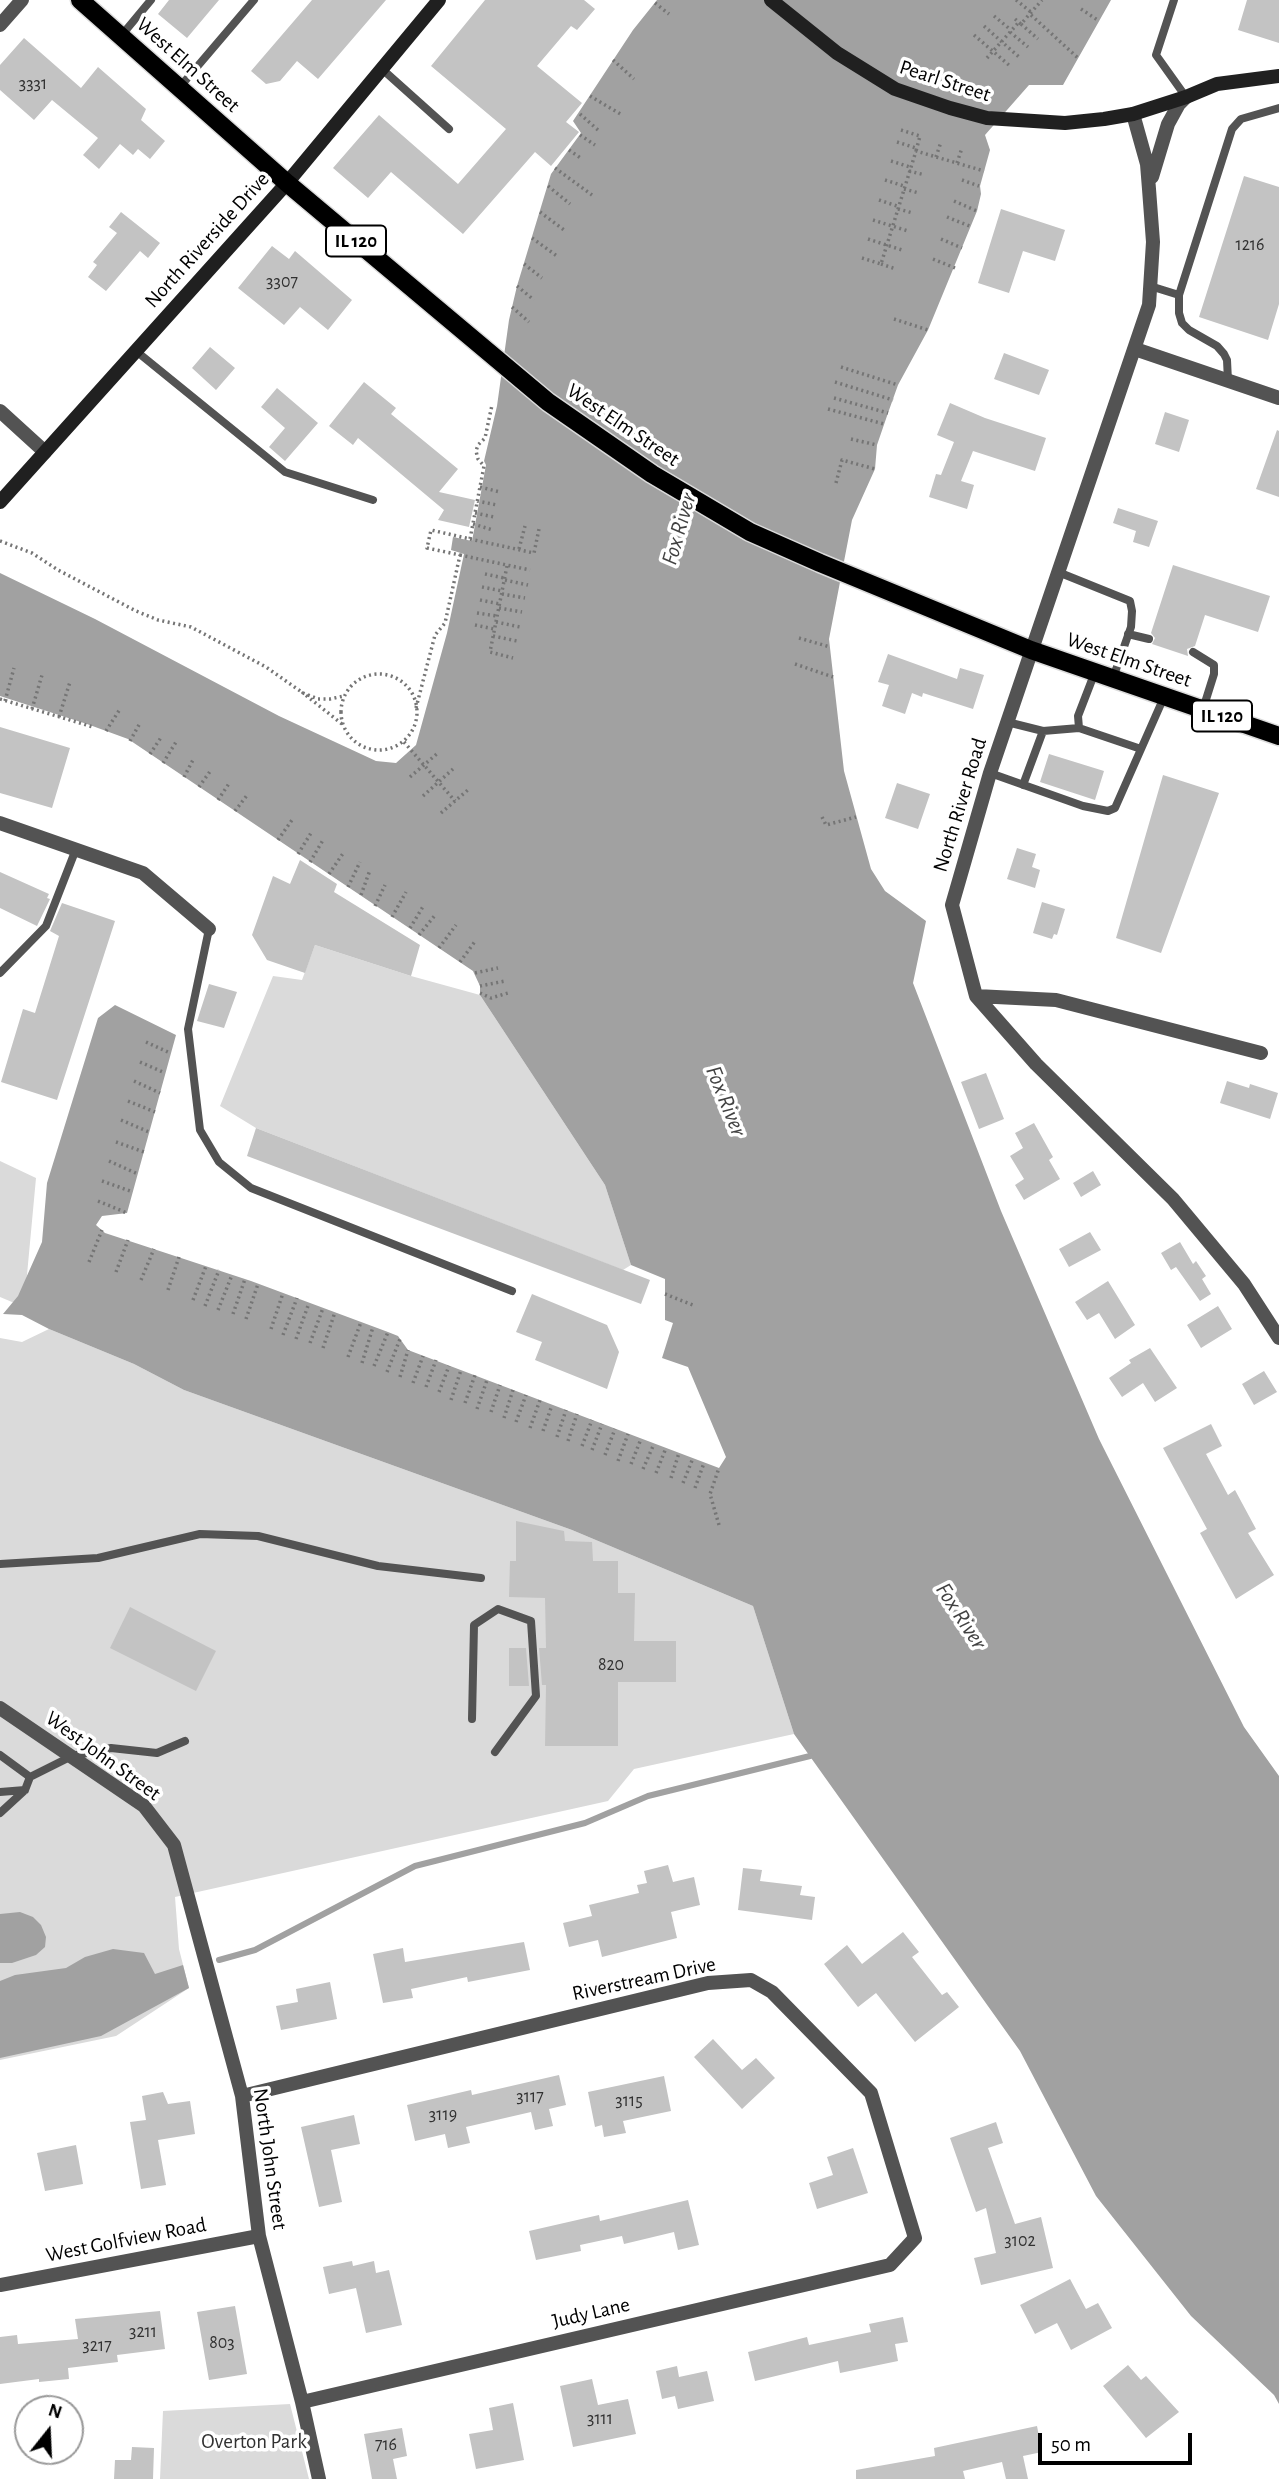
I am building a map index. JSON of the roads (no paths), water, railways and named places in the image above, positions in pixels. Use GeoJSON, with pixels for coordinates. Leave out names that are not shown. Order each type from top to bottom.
{"type":"FeatureCollection","features":[{"type":"Feature","properties":{"kind":"main road","name":"West Elm Street"},"geometry":{"type":"LineString","coordinates":[[80,0],[287,183],[548,402],[652,474],[750,531],[820,563],[1031,650],[1279,736]]}},
{"type":"Feature","properties":{"kind":"street"},"geometry":{"type":"LineString","coordinates":[[0,25],[22,0]]}},
{"type":"Feature","properties":{"kind":"street","name":"North Riverside Drive"},"geometry":{"type":"LineString","coordinates":[[0,502],[287,183],[439,0]]}},
{"type":"Feature","properties":{"kind":"street","name":"Pearl Street"},"geometry":{"type":"LineString","coordinates":[[771,0],[837,53],[895,89],[987,118],[1065,124],[1133,114],[1217,84],[1279,76]]}},
{"type":"Feature","properties":{"kind":"street","name":"North River Road"},"geometry":{"type":"LineString","coordinates":[[1149,189],[1168,124],[1186,97]]}},
{"type":"Feature","properties":{"kind":"street","name":"North River Road"},"geometry":{"type":"LineString","coordinates":[[1133,114],[1147,164],[1153,243],[1149,305],[1007,722],[952,905],[976,996],[1036,1064],[1173,1199],[1244,1284],[1279,1338]]}},
{"type":"Feature","properties":{"kind":"street"},"geometry":{"type":"LineString","coordinates":[[1135,349],[1279,398]]}},
{"type":"Feature","properties":{"kind":"street"},"geometry":{"type":"LineString","coordinates":[[0,411],[46,452]]}},
{"type":"Feature","properties":{"kind":"street"},"geometry":{"type":"LineString","coordinates":[[0,823],[143,873],[209,929]]}},
{"type":"Feature","properties":{"kind":"street"},"geometry":{"type":"LineString","coordinates":[[976,996],[1056,1000],[1261,1053]]}},
{"type":"Feature","properties":{"kind":"street","name":"West John Street"},"geometry":{"type":"LineString","coordinates":[[0,1708],[144,1805],[174,1845]]}},
{"type":"Feature","properties":{"kind":"street","name":"North John Street"},"geometry":{"type":"LineString","coordinates":[[174,1845],[242,2096],[259,2236],[319,2479]]}},
{"type":"Feature","properties":{"kind":"street","name":"Riverstream Drive"},"geometry":{"type":"LineString","coordinates":[[242,2096],[708,1983],[751,1980],[772,1992],[872,2093],[915,2238],[890,2265]]}},
{"type":"Feature","properties":{"kind":"street","name":"West Golfview Road"},"geometry":{"type":"LineString","coordinates":[[0,2285],[259,2236]]}},
{"type":"Feature","properties":{"kind":"street","name":"Judy Lane"},"geometry":{"type":"LineString","coordinates":[[302,2403],[890,2265]]}},
{"type":"Feature","properties":{"kind":"lane"},"geometry":{"type":"LineString","coordinates":[[121,36],[151,0]]}},
{"type":"Feature","properties":{"kind":"lane"},"geometry":{"type":"LineString","coordinates":[[179,88],[254,0]]}},
{"type":"Feature","properties":{"kind":"lane"},"geometry":{"type":"LineString","coordinates":[[1174,0],[1156,55],[1186,97]]}},
{"type":"Feature","properties":{"kind":"lane"},"geometry":{"type":"LineString","coordinates":[[382,69],[449,129]]}},
{"type":"Feature","properties":{"kind":"lane"},"geometry":{"type":"LineString","coordinates":[[1228,380],[1224,354],[1182,323],[1178,295],[1232,130],[1241,119],[1279,108]]}},
{"type":"Feature","properties":{"kind":"lane"},"geometry":{"type":"LineString","coordinates":[[1150,286],[1178,295]]}},
{"type":"Feature","properties":{"kind":"lane"},"geometry":{"type":"LineString","coordinates":[[136,351],[285,472],[373,500]]}},
{"type":"Feature","properties":{"kind":"lane"},"geometry":{"type":"LineString","coordinates":[[1058,572],[1130,601],[1132,611],[1128,634],[1113,678]]}},
{"type":"Feature","properties":{"kind":"lane"},"geometry":{"type":"LineString","coordinates":[[1128,634],[1149,639]]}},
{"type":"Feature","properties":{"kind":"lane"},"geometry":{"type":"LineString","coordinates":[[1193,652],[1214,665],[1214,674],[1203,709]]}},
{"type":"Feature","properties":{"kind":"lane"},"geometry":{"type":"LineString","coordinates":[[1079,729],[1078,716],[1095,672]]}},
{"type":"Feature","properties":{"kind":"lane"},"geometry":{"type":"LineString","coordinates":[[990,774],[1083,806],[1108,811],[1115,808],[1164,696]]}},
{"type":"Feature","properties":{"kind":"lane"},"geometry":{"type":"LineString","coordinates":[[1007,722],[1043,731],[1079,729],[1141,749]]}},
{"type":"Feature","properties":{"kind":"lane"},"geometry":{"type":"LineString","coordinates":[[1023,785],[1043,731]]}},
{"type":"Feature","properties":{"kind":"lane"},"geometry":{"type":"LineString","coordinates":[[0,973],[46,926],[76,849]]}},
{"type":"Feature","properties":{"kind":"lane"},"geometry":{"type":"LineString","coordinates":[[209,929],[188,1030],[200,1130],[219,1162],[251,1188],[512,1291]]}},
{"type":"Feature","properties":{"kind":"lane"},"geometry":{"type":"LineString","coordinates":[[0,1564],[98,1558],[200,1534],[258,1535],[378,1566],[481,1578]]}},
{"type":"Feature","properties":{"kind":"lane"},"geometry":{"type":"LineString","coordinates":[[472,1719],[474,1625],[498,1609],[531,1621],[536,1696],[495,1752]]}},
{"type":"Feature","properties":{"kind":"lane"},"geometry":{"type":"LineString","coordinates":[[0,1813],[25,1790],[30,1777],[72,1756],[111,1748],[157,1753],[186,1741]]}},
{"type":"Feature","properties":{"kind":"lane"},"geometry":{"type":"LineString","coordinates":[[0,1755],[30,1777]]}},
{"type":"Feature","properties":{"kind":"lane"},"geometry":{"type":"LineString","coordinates":[[0,1792],[25,1790]]}},
{"type":"Feature","properties":{"kind":"water","name":"Fox River"},"geometry":{"type":"Polygon","coordinates":[[[657,0],[1111,0],[1063,85],[1029,85],[985,135],[990,150],[980,186],[977,211],[928,330],[898,385],[888,413],[877,445],[875,469],[852,520],[829,639],[844,771],[871,869],[885,891],[926,921],[913,983],[1001,1211],[1099,1439],[1244,1727],[1279,1776],[1279,2404],[1274,2395],[1191,2316],[1096,2196],[1020,2051],[794,1734],[753,1606],[572,1530],[184,1390],[134,1364],[22,1315],[3,1314],[18,1296],[42,1242],[47,1183],[98,1018],[115,1005],[176,1035],[127,1213],[102,1216],[96,1225],[105,1233],[251,1281],[388,1332],[398,1336],[408,1350],[719,1468],[726,1457],[688,1367],[662,1358],[673,1323],[665,1320],[665,1279],[631,1265],[605,1185],[480,995],[480,986],[473,971],[128,739],[0,696],[0,573],[95,619],[279,716],[376,761],[396,763],[416,745],[447,633],[464,554],[451,550],[453,537],[472,541],[486,465],[484,461],[497,406],[509,320],[551,174],[581,133],[573,121],[633,30],[657,0]]]}},
{"type":"Feature","properties":{"kind":"water"},"geometry":{"type":"Polygon","coordinates":[[[20,1912],[33,1917],[41,1925],[46,1937],[45,1947],[36,1955],[12,1963],[0,1963],[0,1914],[20,1912]]]}},
{"type":"Feature","properties":{"kind":"water"},"geometry":{"type":"Polygon","coordinates":[[[113,1949],[144,1953],[155,1974],[183,1965],[189,1988],[101,2036],[0,2058],[0,1981],[15,1975],[66,1968],[85,1957],[113,1949]]]}},
{"type":"Feature","properties":{"kind":"waterway"},"geometry":{"type":"LineString","coordinates":[[219,1960],[255,1950],[415,1866],[585,1823],[648,1796],[810,1756]]}},
{"type":"Feature","properties":{"kind":"park label","name":"Overton Park"},"geometry":{"type":"Point","coordinates":[254,2442]}}]}
